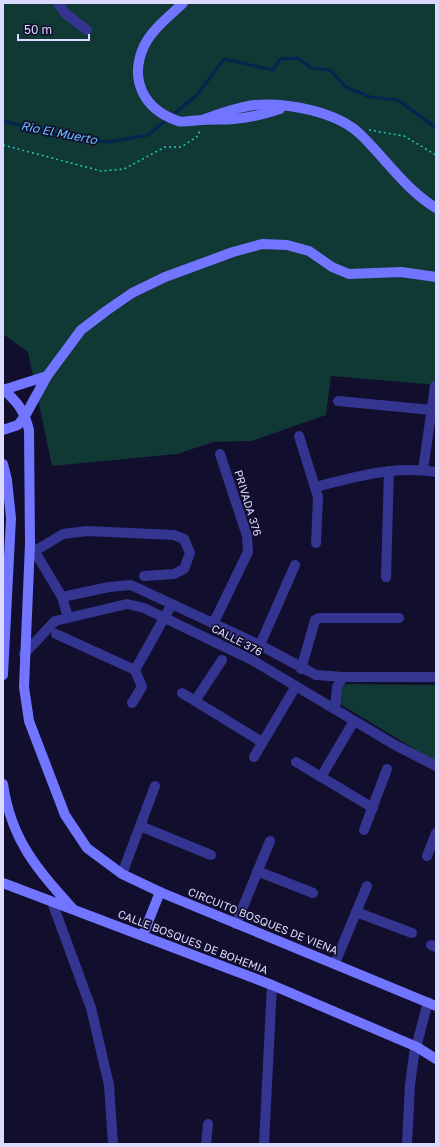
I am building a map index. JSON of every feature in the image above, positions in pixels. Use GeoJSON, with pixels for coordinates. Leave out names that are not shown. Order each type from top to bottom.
{"type":"FeatureCollection","features":[{"type":"Feature","properties":{"kind":"main road"},"geometry":{"type":"LineString","coordinates":[[183,3],[154,31],[144,45],[139,63],[137,79],[144,97],[156,110],[179,121],[240,118],[290,107],[329,114],[360,133],[407,186],[436,208]]}},
{"type":"Feature","properties":{"kind":"main road"},"geometry":{"type":"LineString","coordinates":[[3,430],[18,425],[25,416],[47,376],[81,330],[132,293],[179,272],[233,252],[262,244],[286,245],[309,251],[332,267],[349,274],[401,272],[436,278]]}},
{"type":"Feature","properties":{"kind":"main road"},"geometry":{"type":"LineString","coordinates":[[3,390],[47,376]]}},
{"type":"Feature","properties":{"kind":"main road","name":"CIRCUITO BOSQUES DE VIENA"},"geometry":{"type":"LineString","coordinates":[[3,390],[18,402],[25,416],[29,430],[33,547],[24,654],[24,688],[29,721],[65,815],[87,848],[122,874],[160,892],[432,1004]]}},
{"type":"Feature","properties":{"kind":"main road"},"geometry":{"type":"LineString","coordinates":[[3,464],[7,480],[11,518],[3,675]]}},
{"type":"Feature","properties":{"kind":"main road","name":"CALLE BOSQUES DE BOHEMIA"},"geometry":{"type":"LineString","coordinates":[[3,784],[10,816],[22,844],[37,869],[75,910],[272,985],[417,1047],[436,1059]]}},
{"type":"Feature","properties":{"kind":"main road"},"geometry":{"type":"LineString","coordinates":[[3,883],[75,910]]}},
{"type":"Feature","properties":{"kind":"main road"},"geometry":{"type":"LineString","coordinates":[[143,935],[160,892]]}},
{"type":"Feature","properties":{"kind":"street"},"geometry":{"type":"LineString","coordinates":[[58,3],[66,14],[87,30]]}},
{"type":"Feature","properties":{"kind":"street"},"geometry":{"type":"LineString","coordinates":[[423,470],[434,386]]}},
{"type":"Feature","properties":{"kind":"street"},"geometry":{"type":"LineString","coordinates":[[338,401],[432,410]]}},
{"type":"Feature","properties":{"kind":"street"},"geometry":{"type":"LineString","coordinates":[[299,436],[318,497],[316,543]]}},
{"type":"Feature","properties":{"kind":"street","name":"PRIVADA 376"},"geometry":{"type":"LineString","coordinates":[[213,624],[248,552],[247,536],[220,454]]}},
{"type":"Feature","properties":{"kind":"street"},"geometry":{"type":"LineString","coordinates":[[315,487],[389,471],[423,470],[436,472]]}},
{"type":"Feature","properties":{"kind":"street"},"geometry":{"type":"LineString","coordinates":[[386,577],[389,471]]}},
{"type":"Feature","properties":{"kind":"street"},"geometry":{"type":"LineString","coordinates":[[68,617],[62,597],[33,547],[63,534],[87,531],[174,535],[184,538],[190,553],[184,569],[174,574],[144,576]]}},
{"type":"Feature","properties":{"kind":"street"},"geometry":{"type":"LineString","coordinates":[[260,645],[296,565]]}},
{"type":"Feature","properties":{"kind":"street","name":"CALLE 376"},"geometry":{"type":"LineString","coordinates":[[62,597],[109,587],[131,585],[260,645],[316,676],[436,677]]}},
{"type":"Feature","properties":{"kind":"street","name":"CALLE 376"},"geometry":{"type":"LineString","coordinates":[[24,654],[52,622],[127,604],[144,608],[252,660],[421,760],[436,766]]}},
{"type":"Feature","properties":{"kind":"street"},"geometry":{"type":"LineString","coordinates":[[135,670],[172,604]]}},
{"type":"Feature","properties":{"kind":"street"},"geometry":{"type":"LineString","coordinates":[[301,669],[315,620],[319,618],[399,618]]}},
{"type":"Feature","properties":{"kind":"street"},"geometry":{"type":"LineString","coordinates":[[56,634],[135,670],[142,687],[132,704]]}},
{"type":"Feature","properties":{"kind":"street"},"geometry":{"type":"LineString","coordinates":[[195,701],[222,660]]}},
{"type":"Feature","properties":{"kind":"street"},"geometry":{"type":"LineString","coordinates":[[335,709],[337,687],[343,677]]}},
{"type":"Feature","properties":{"kind":"street"},"geometry":{"type":"LineString","coordinates":[[254,757],[296,686]]}},
{"type":"Feature","properties":{"kind":"street"},"geometry":{"type":"LineString","coordinates":[[182,693],[262,742]]}},
{"type":"Feature","properties":{"kind":"street"},"geometry":{"type":"LineString","coordinates":[[321,777],[354,721]]}},
{"type":"Feature","properties":{"kind":"street"},"geometry":{"type":"LineString","coordinates":[[296,762],[373,808]]}},
{"type":"Feature","properties":{"kind":"street"},"geometry":{"type":"LineString","coordinates":[[364,830],[387,769]]}},
{"type":"Feature","properties":{"kind":"street"},"geometry":{"type":"LineString","coordinates":[[122,874],[155,786]]}},
{"type":"Feature","properties":{"kind":"street"},"geometry":{"type":"LineString","coordinates":[[140,826],[211,855]]}},
{"type":"Feature","properties":{"kind":"street"},"geometry":{"type":"LineString","coordinates":[[427,856],[436,833]]}},
{"type":"Feature","properties":{"kind":"street"},"geometry":{"type":"LineString","coordinates":[[236,924],[270,841]]}},
{"type":"Feature","properties":{"kind":"street"},"geometry":{"type":"LineString","coordinates":[[258,871],[314,893]]}},
{"type":"Feature","properties":{"kind":"street"},"geometry":{"type":"LineString","coordinates":[[335,963],[368,886]]}},
{"type":"Feature","properties":{"kind":"street"},"geometry":{"type":"LineString","coordinates":[[52,902],[91,1008],[109,1085],[113,1144]]}},
{"type":"Feature","properties":{"kind":"street"},"geometry":{"type":"LineString","coordinates":[[356,912],[412,933]]}},
{"type":"Feature","properties":{"kind":"street"},"geometry":{"type":"LineString","coordinates":[[264,1144],[272,985]]}},
{"type":"Feature","properties":{"kind":"street"},"geometry":{"type":"LineString","coordinates":[[407,1144],[410,1085],[417,1047],[432,1004]]}},
{"type":"Feature","properties":{"kind":"street"},"geometry":{"type":"LineString","coordinates":[[206,1144],[208,1124]]}},
{"type":"Feature","properties":{"kind":"path"},"geometry":{"type":"LineString","coordinates":[[3,145],[101,171],[124,169],[165,147],[181,147],[198,136],[202,120]]}},
{"type":"Feature","properties":{"kind":"path"},"geometry":{"type":"LineString","coordinates":[[360,133],[372,130],[404,136],[436,155]]}},
{"type":"Feature","properties":{"kind":"green space"},"geometry":{"type":"Polygon","coordinates":[[[3,3],[436,3],[436,385],[331,376],[326,415],[252,441],[213,442],[177,454],[52,466],[28,352],[3,334],[3,3]]]}},
{"type":"Feature","properties":{"kind":"green space"},"geometry":{"type":"Polygon","coordinates":[[[343,684],[436,685],[436,762],[335,701],[343,684]]]}},
{"type":"Feature","properties":{"kind":"waterway","name":"Rio El Muerto"},"geometry":{"type":"LineString","coordinates":[[3,121],[65,136],[108,142],[148,135],[197,95],[224,59],[273,70],[280,59],[298,58],[311,68],[330,70],[346,87],[370,97],[398,100],[436,128]]}}]}
